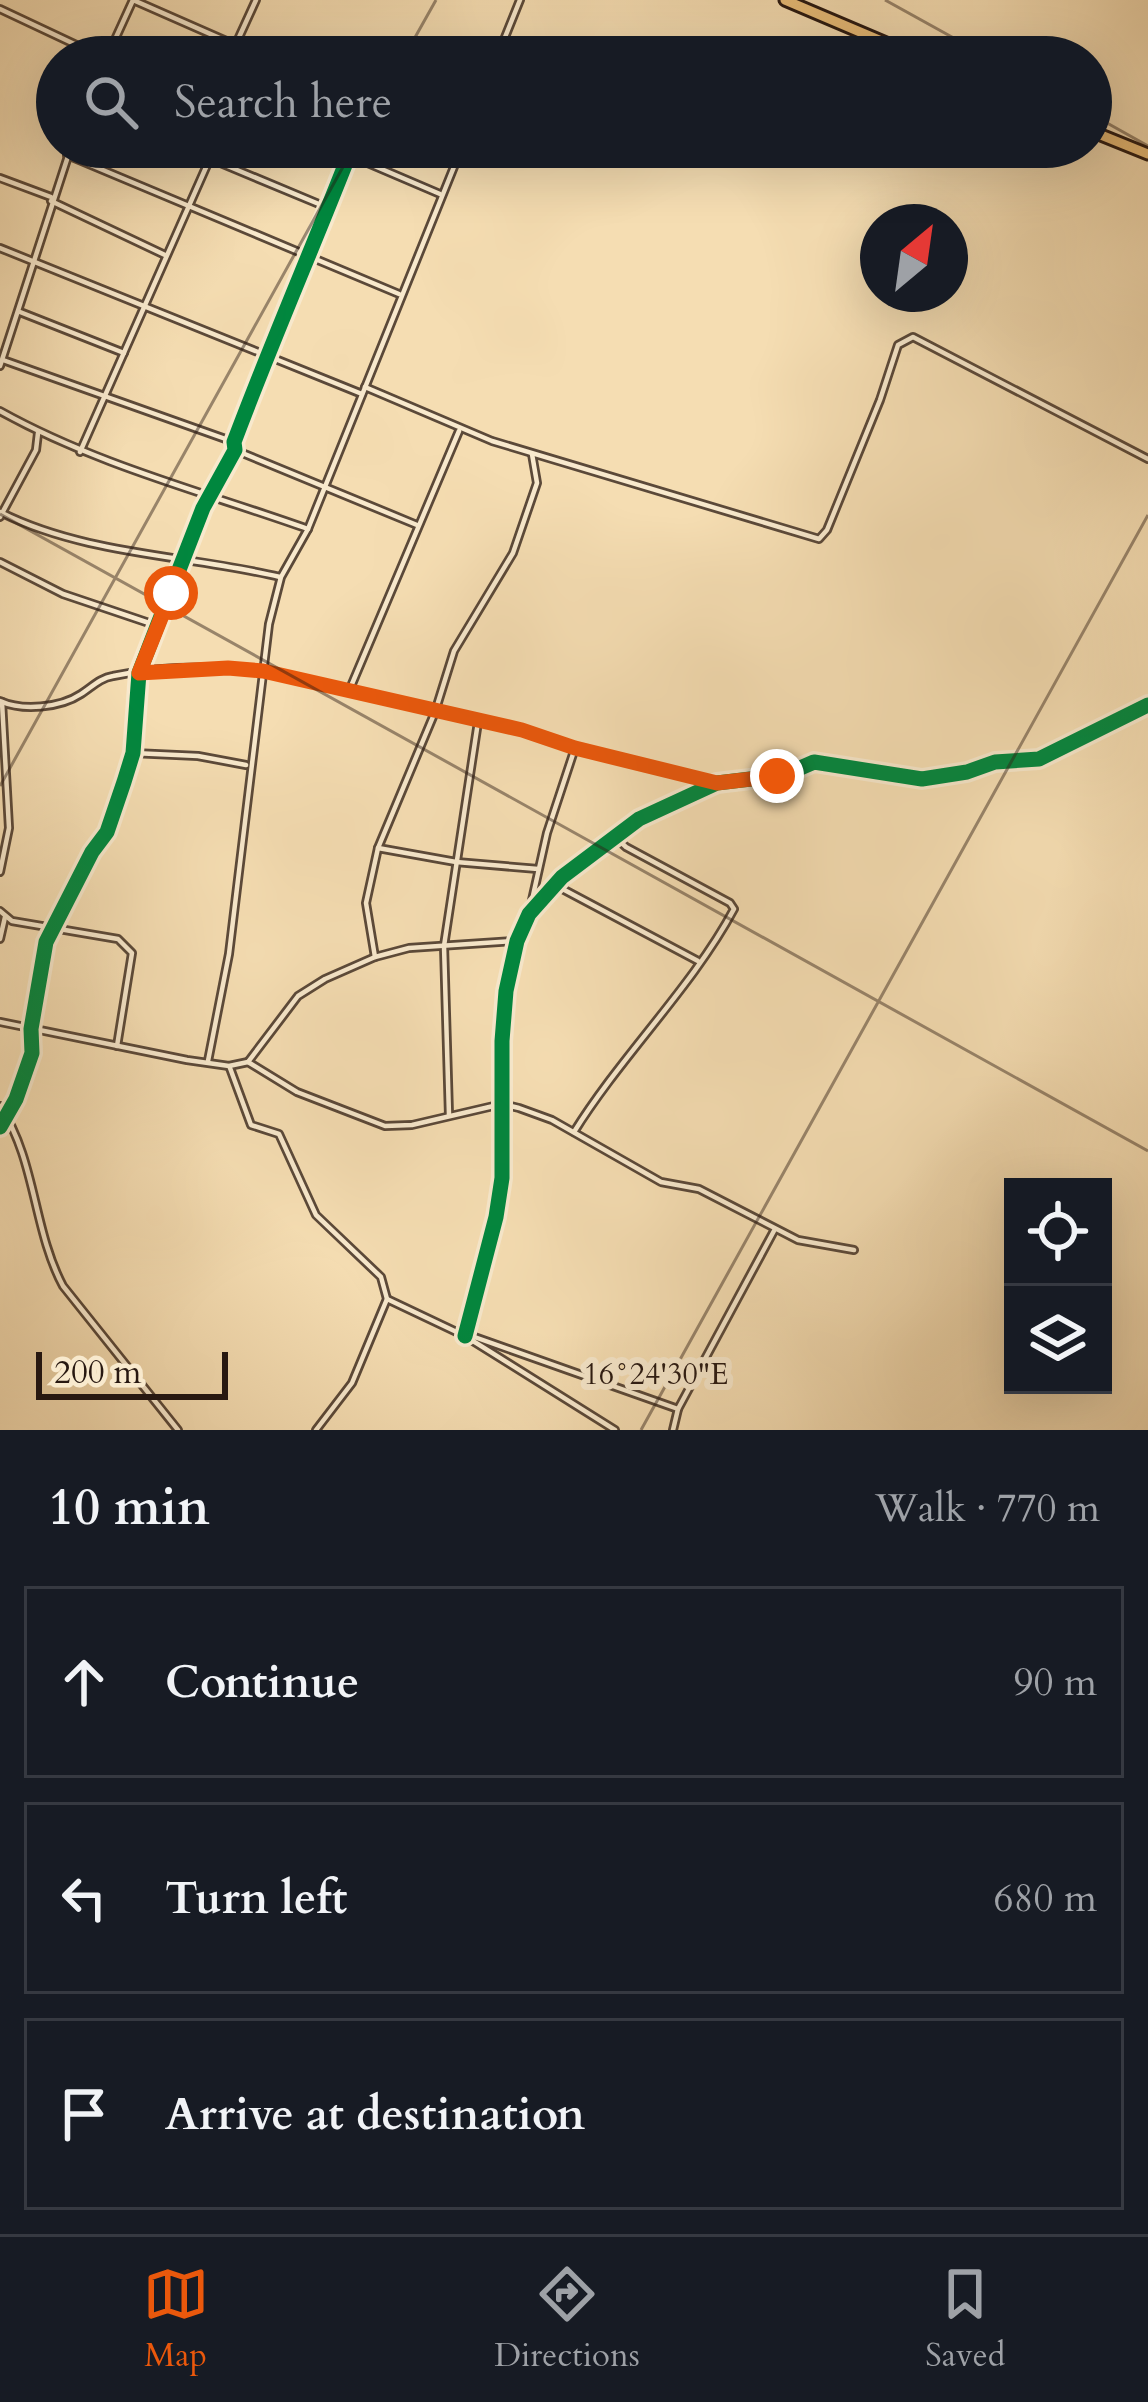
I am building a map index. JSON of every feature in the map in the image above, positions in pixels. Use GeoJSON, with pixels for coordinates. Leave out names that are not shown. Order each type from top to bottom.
{"type":"FeatureCollection","features":[{"type":"Feature","properties":{"kind":"main road"},"geometry":{"type":"LineString","coordinates":[[785,0],[870,36]]}},
{"type":"Feature","properties":{"kind":"main road"},"geometry":{"type":"LineString","coordinates":[[1112,139],[1148,154]]}},
{"type":"Feature","properties":{"kind":"street"},"geometry":{"type":"LineString","coordinates":[[113,36],[133,0],[216,36]]}},
{"type":"Feature","properties":{"kind":"street"},"geometry":{"type":"LineString","coordinates":[[239,36],[256,0]]}},
{"type":"Feature","properties":{"kind":"street"},"geometry":{"type":"LineString","coordinates":[[505,36],[520,0]]}},
{"type":"Feature","properties":{"kind":"street"},"geometry":{"type":"LineString","coordinates":[[0,9],[58,36]]}},
{"type":"Feature","properties":{"kind":"street"},"geometry":{"type":"LineString","coordinates":[[63,168],[1,363],[106,395],[418,525]]}},
{"type":"Feature","properties":{"kind":"street"},"geometry":{"type":"LineString","coordinates":[[97,168],[399,294]]}},
{"type":"Feature","properties":{"kind":"street"},"geometry":{"type":"LineString","coordinates":[[80,452],[207,168]]}},
{"type":"Feature","properties":{"kind":"street"},"geometry":{"type":"LineString","coordinates":[[232,168],[328,208]]}},
{"type":"Feature","properties":{"kind":"street"},"geometry":{"type":"LineString","coordinates":[[0,1127],[32,1053],[31,1029],[46,942],[107,832],[133,753],[139,673],[344,168]]}},
{"type":"Feature","properties":{"kind":"street"},"geometry":{"type":"LineString","coordinates":[[379,168],[440,194]]}},
{"type":"Feature","properties":{"kind":"street"},"geometry":{"type":"LineString","coordinates":[[208,1061],[229,954],[249,765],[260,722],[269,624],[280,577],[308,529],[452,168]]}},
{"type":"Feature","properties":{"kind":"street"},"geometry":{"type":"LineString","coordinates":[[0,178],[166,256]]}},
{"type":"Feature","properties":{"kind":"street"},"geometry":{"type":"LineString","coordinates":[[0,248],[459,429],[819,539],[827,530],[880,400],[898,345],[913,337],[1148,459]]}},
{"type":"Feature","properties":{"kind":"street"},"geometry":{"type":"LineString","coordinates":[[20,312],[124,353]]}},
{"type":"Feature","properties":{"kind":"street"},"geometry":{"type":"LineString","coordinates":[[0,412],[80,452],[308,529]]}},
{"type":"Feature","properties":{"kind":"street"},"geometry":{"type":"LineString","coordinates":[[349,691],[459,429]]}},
{"type":"Feature","properties":{"kind":"street"},"geometry":{"type":"LineString","coordinates":[[38,433],[36,450],[0,514],[74,539],[280,577]]}},
{"type":"Feature","properties":{"kind":"street"},"geometry":{"type":"LineString","coordinates":[[375,957],[366,903],[378,848],[460,639],[514,554],[537,483],[532,453]]}},
{"type":"Feature","properties":{"kind":"street"},"geometry":{"type":"LineString","coordinates":[[0,562],[81,602],[157,626]]}},
{"type":"Feature","properties":{"kind":"street"},"geometry":{"type":"LineString","coordinates":[[0,872],[9,786],[1,701],[23,707],[62,703],[100,680],[139,673],[263,671],[522,730],[717,783]]}},
{"type":"Feature","properties":{"kind":"street"},"geometry":{"type":"LineString","coordinates":[[529,914],[555,885],[614,836],[639,819],[717,783],[784,775],[814,762],[922,779],[968,772],[995,762],[1039,759],[1148,705]]}},
{"type":"Feature","properties":{"kind":"street"},"geometry":{"type":"LineString","coordinates":[[449,1115],[444,946],[478,722]]}},
{"type":"Feature","properties":{"kind":"street"},"geometry":{"type":"LineString","coordinates":[[466,1335],[502,1178],[505,1006],[518,940],[575,748]]}},
{"type":"Feature","properties":{"kind":"street"},"geometry":{"type":"LineString","coordinates":[[133,753],[199,756],[249,765]]}},
{"type":"Feature","properties":{"kind":"street"},"geometry":{"type":"LineString","coordinates":[[574,1132],[610,1076],[733,914],[734,906],[614,836]]}},
{"type":"Feature","properties":{"kind":"street"},"geometry":{"type":"LineString","coordinates":[[378,848],[456,862],[538,869]]}},
{"type":"Feature","properties":{"kind":"street"},"geometry":{"type":"LineString","coordinates":[[555,885],[699,961]]}},
{"type":"Feature","properties":{"kind":"street"},"geometry":{"type":"LineString","coordinates":[[0,939],[3,914],[118,939],[131,950],[117,1046]]}},
{"type":"Feature","properties":{"kind":"street"},"geometry":{"type":"LineString","coordinates":[[39,925],[46,942]]}},
{"type":"Feature","properties":{"kind":"street"},"geometry":{"type":"LineString","coordinates":[[248,1062],[274,1023],[311,985],[409,948],[518,940]]}},
{"type":"Feature","properties":{"kind":"street"},"geometry":{"type":"LineString","coordinates":[[0,1022],[229,1066],[248,1062],[298,1092],[386,1126],[412,1125],[502,1104],[540,1114],[671,1186],[699,1189],[798,1240],[854,1250]]}},
{"type":"Feature","properties":{"kind":"street"},"geometry":{"type":"LineString","coordinates":[[229,1066],[250,1124],[279,1134],[316,1215],[381,1277],[388,1299],[352,1383],[316,1430]]}},
{"type":"Feature","properties":{"kind":"street"},"geometry":{"type":"LineString","coordinates":[[0,1106],[31,1180],[52,1266],[178,1430]]}},
{"type":"Feature","properties":{"kind":"street"},"geometry":{"type":"LineString","coordinates":[[673,1430],[678,1409],[775,1229]]}},
{"type":"Feature","properties":{"kind":"street"},"geometry":{"type":"LineString","coordinates":[[388,1299],[466,1335],[678,1409]]}},
{"type":"Feature","properties":{"kind":"street"},"geometry":{"type":"LineString","coordinates":[[466,1335],[614,1430]]}},
{"type":"Feature","properties":{"kind":"street"},"geometry":{"type":"LineString","coordinates":[[596,1430],[598,1422]]}},
{"type":"Feature","properties":{"kind":"cycle path"},"geometry":{"type":"LineString","coordinates":[[0,1127],[32,1053],[31,1029],[46,942],[107,832],[133,753],[139,673],[203,508],[235,450],[234,442],[344,168]]}},
{"type":"Feature","properties":{"kind":"cycle path"},"geometry":{"type":"LineString","coordinates":[[465,1336],[502,1178],[506,991],[517,941],[529,914],[562,877],[639,819],[717,783],[784,775],[814,762],[922,779],[995,762],[1039,759],[1148,705]]}},
{"type":"Feature","properties":{"kind":"route"},"geometry":{"type":"LineString","coordinates":[[171,593],[139,673],[263,671],[522,730],[717,783],[777,776]]}}]}
